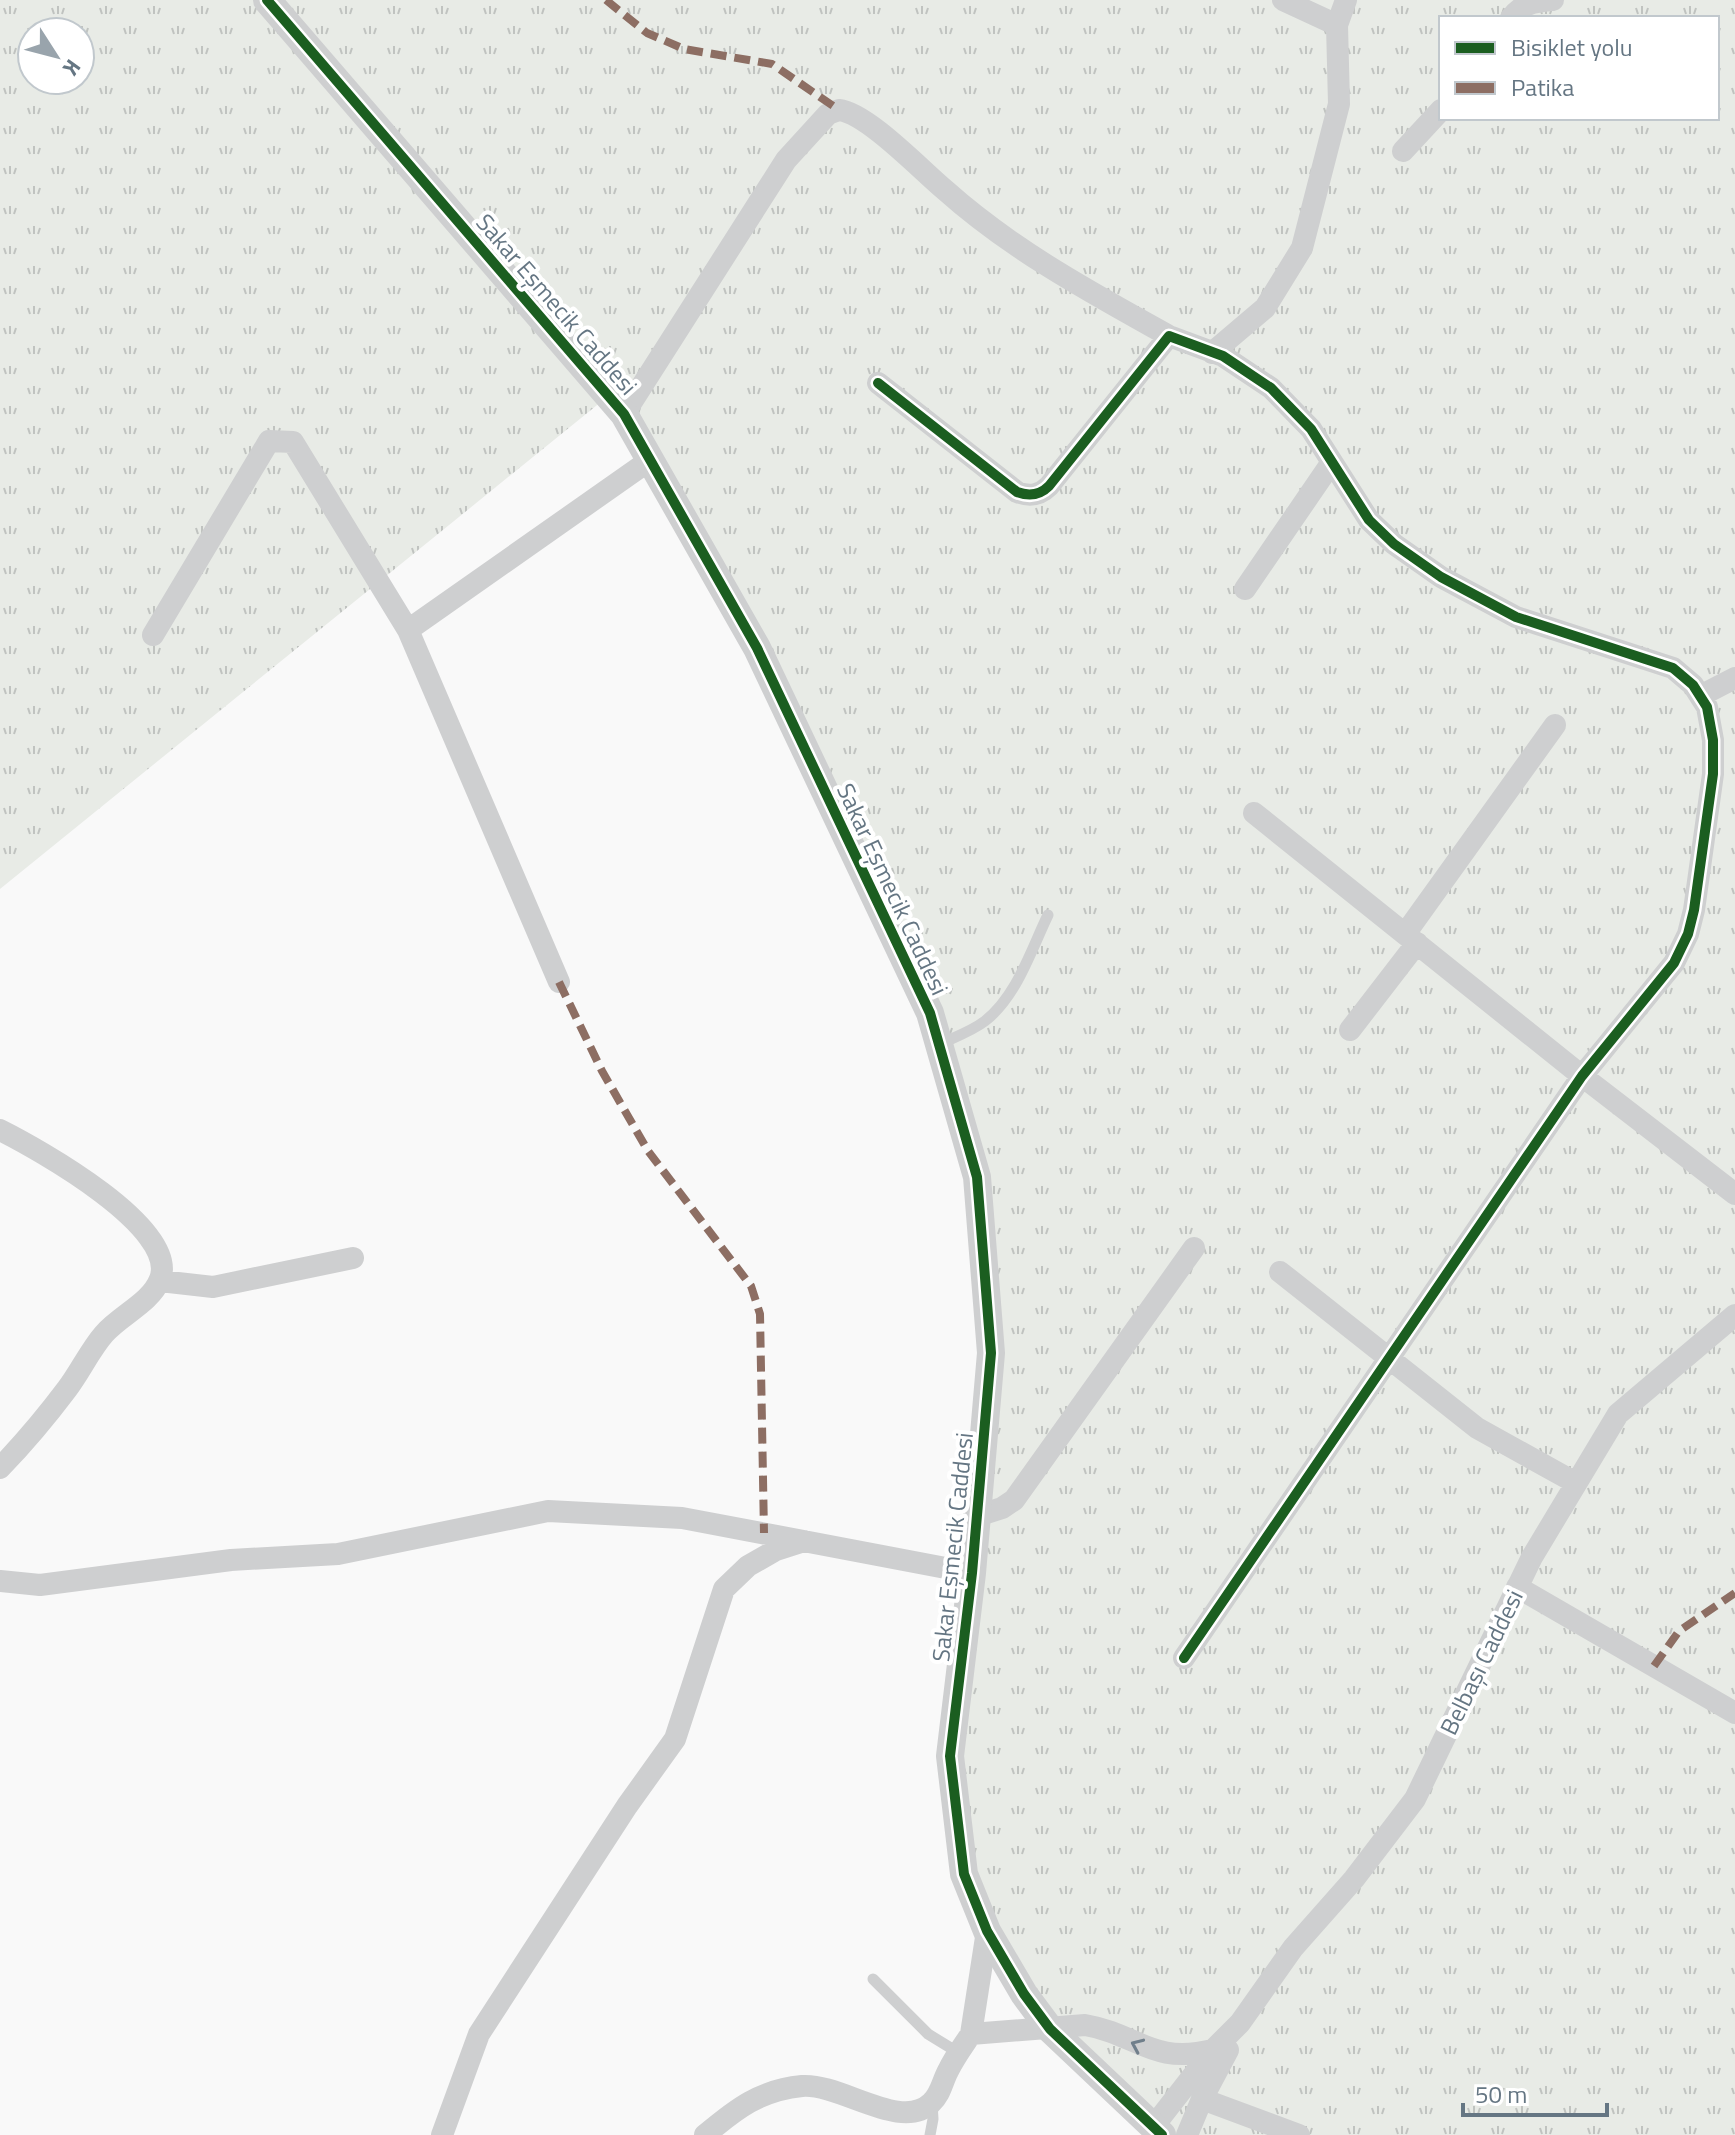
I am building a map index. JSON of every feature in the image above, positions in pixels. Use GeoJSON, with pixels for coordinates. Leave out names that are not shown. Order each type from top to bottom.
{"type":"FeatureCollection","features":[{"type":"Feature","properties":{"kind":"street"},"geometry":{"type":"LineString","coordinates":[[1283,0],[1337,25]]}},
{"type":"Feature","properties":{"kind":"street"},"geometry":{"type":"LineString","coordinates":[[1212,353],[1265,308],[1302,248],[1339,104],[1337,25],[1346,0]]}},
{"type":"Feature","properties":{"kind":"street"},"geometry":{"type":"LineString","coordinates":[[1512,16],[1530,3],[1553,0]]}},
{"type":"Feature","properties":{"kind":"street","name":"Sakar Eşmecik Caddesi"},"geometry":{"type":"LineString","coordinates":[[273,2],[624,414],[757,648],[930,1013],[977,1177],[991,1353],[972,1573],[950,1756],[964,1874],[987,1931],[1024,1994],[1050,2029],[1157,2131]]}},
{"type":"Feature","properties":{"kind":"street"},"geometry":{"type":"LineString","coordinates":[[624,414],[786,160],[828,114],[839,110],[870,125],[952,197],[1057,273],[1169,336],[1223,356],[1271,388],[1311,429],[1369,520],[1394,544],[1441,577],[1516,617],[1673,668],[1693,685],[1707,707],[1713,740],[1713,774],[1694,910],[1688,934],[1674,963],[1582,1076],[1184,1658]]}},
{"type":"Feature","properties":{"kind":"street"},"geometry":{"type":"LineString","coordinates":[[1403,151],[1439,112]]}},
{"type":"Feature","properties":{"kind":"street"},"geometry":{"type":"LineString","coordinates":[[878,383],[1017,492],[1038,494],[1049,486],[1169,336]]}},
{"type":"Feature","properties":{"kind":"street"},"geometry":{"type":"LineString","coordinates":[[153,635],[269,441],[293,442],[408,630],[559,982]]}},
{"type":"Feature","properties":{"kind":"street"},"geometry":{"type":"LineString","coordinates":[[408,630],[650,460]]}},
{"type":"Feature","properties":{"kind":"street"},"geometry":{"type":"LineString","coordinates":[[1245,589],[1332,462]]}},
{"type":"Feature","properties":{"kind":"street"},"geometry":{"type":"LineString","coordinates":[[1700,696],[1735,678]]}},
{"type":"Feature","properties":{"kind":"street"},"geometry":{"type":"LineString","coordinates":[[1350,1030],[1555,725]]}},
{"type":"Feature","properties":{"kind":"street"},"geometry":{"type":"LineString","coordinates":[[1254,813],[1582,1076],[1735,1194]]}},
{"type":"Feature","properties":{"kind":"street"},"geometry":{"type":"LineString","coordinates":[[0,1130],[26,1143],[103,1193],[147,1233],[161,1257],[163,1269],[153,1291],[104,1333],[68,1388],[28,1439],[0,1468]]}},
{"type":"Feature","properties":{"kind":"street"},"geometry":{"type":"LineString","coordinates":[[977,1516],[1002,1508],[1014,1500],[1194,1248]]}},
{"type":"Feature","properties":{"kind":"street"},"geometry":{"type":"LineString","coordinates":[[160,1281],[213,1287],[353,1258]]}},
{"type":"Feature","properties":{"kind":"street"},"geometry":{"type":"LineString","coordinates":[[1280,1272],[1477,1428],[1576,1483]]}},
{"type":"Feature","properties":{"kind":"street","name":"Belbaşı Caddesi"},"geometry":{"type":"LineString","coordinates":[[1187,2135],[1240,2023],[1293,1948],[1354,1879],[1415,1799],[1532,1557],[1618,1414],[1735,1315]]}},
{"type":"Feature","properties":{"kind":"street"},"geometry":{"type":"LineString","coordinates":[[0,1581],[40,1585],[231,1560],[338,1554],[548,1511],[682,1518],[972,1573]]}},
{"type":"Feature","properties":{"kind":"street"},"geometry":{"type":"LineString","coordinates":[[442,2135],[479,2034],[627,1806],[675,1739],[724,1589],[748,1566],[776,1550],[807,1541]]}},
{"type":"Feature","properties":{"kind":"street"},"geometry":{"type":"LineString","coordinates":[[1517,1587],[1735,1713]]}},
{"type":"Feature","properties":{"kind":"street"},"geometry":{"type":"LineString","coordinates":[[705,2135],[740,2105],[768,2093],[802,2086],[834,2090],[892,2112],[911,2114],[932,2103],[971,2034],[987,1931]]}},
{"type":"Feature","properties":{"kind":"street","name":"Belbaşı Caddesi"},"geometry":{"type":"LineString","coordinates":[[1157,2131],[1213,2050],[1240,2023]]}},
{"type":"Feature","properties":{"kind":"street"},"geometry":{"type":"LineString","coordinates":[[971,2034],[1068,2025],[1102,2028],[1140,2046],[1164,2053],[1190,2055],[1213,2050]]}},
{"type":"Feature","properties":{"kind":"street"},"geometry":{"type":"LineString","coordinates":[[1202,2099],[1299,2135]]}},
{"type":"Feature","properties":{"kind":"lane"},"geometry":{"type":"LineString","coordinates":[[939,1045],[983,1023],[1001,1005],[1014,986],[1048,915]]}},
{"type":"Feature","properties":{"kind":"lane"},"geometry":{"type":"LineString","coordinates":[[873,1979],[928,2034],[959,2053]]}},
{"type":"Feature","properties":{"kind":"lane"},"geometry":{"type":"LineString","coordinates":[[930,2135],[932,2103]]}},
{"type":"Feature","properties":{"kind":"green space"},"geometry":{"type":"Polygon","coordinates":[[[0,0],[1735,0],[1735,2135],[1158,2135],[1116,2099],[984,1915],[956,1794],[985,1450],[966,1137],[851,842],[607,397],[0,889],[0,0]]]}},
{"type":"Feature","properties":{"kind":"marked path"},"geometry":{"type":"LineString","coordinates":[[606,0],[647,33],[684,49],[772,64],[839,110]]}},
{"type":"Feature","properties":{"kind":"marked path"},"geometry":{"type":"LineString","coordinates":[[559,982],[602,1071],[648,1151],[751,1286],[760,1314],[764,1533]]}},
{"type":"Feature","properties":{"kind":"marked path"},"geometry":{"type":"LineString","coordinates":[[1654,1666],[1679,1631],[1735,1593]]}},
{"type":"Feature","properties":{"kind":"cycle path"},"geometry":{"type":"LineString","coordinates":[[267,0],[624,414],[757,648],[930,1013],[977,1177],[991,1353],[972,1573],[950,1756],[964,1874],[987,1931],[1024,1994],[1050,2029],[1162,2135]]}},
{"type":"Feature","properties":{"kind":"cycle path"},"geometry":{"type":"LineString","coordinates":[[878,383],[1017,492],[1030,495],[1049,486],[1169,336],[1223,356],[1271,388],[1311,429],[1369,520],[1394,544],[1441,577],[1516,617],[1673,668],[1693,685],[1707,707],[1713,740],[1713,774],[1694,910],[1688,934],[1674,963],[1582,1076],[1184,1658]]}}]}
